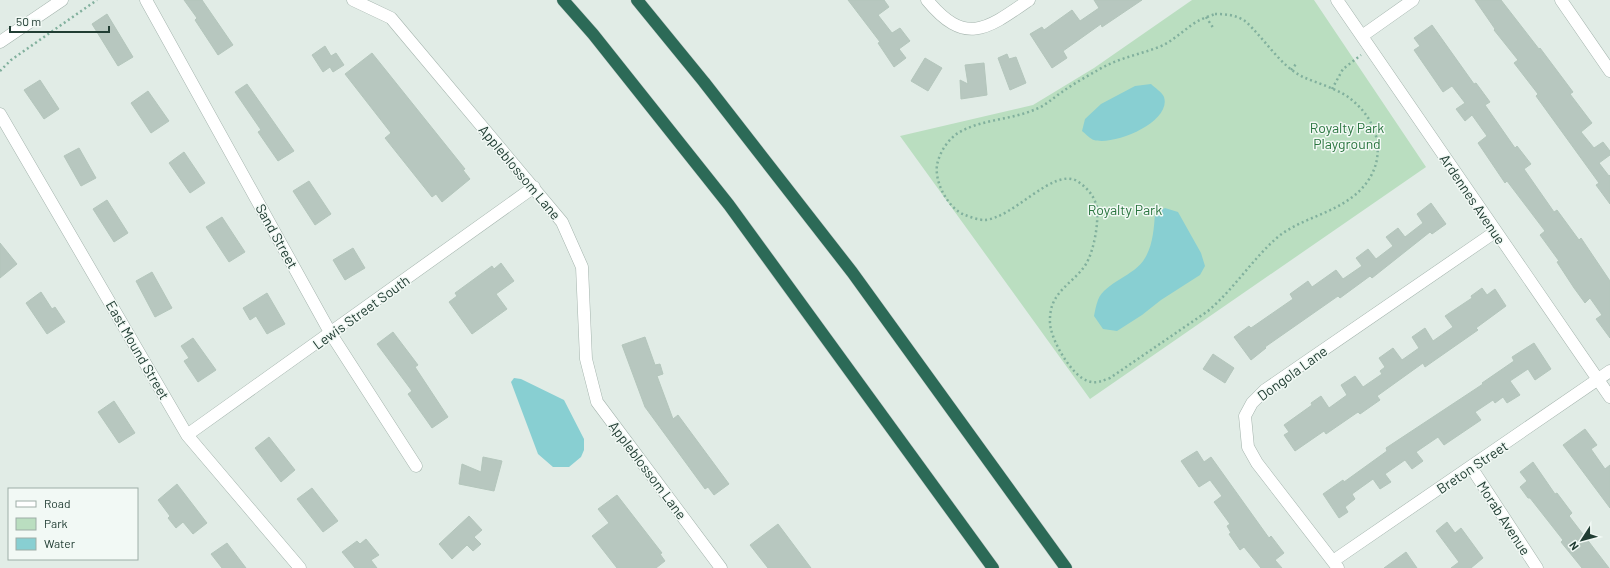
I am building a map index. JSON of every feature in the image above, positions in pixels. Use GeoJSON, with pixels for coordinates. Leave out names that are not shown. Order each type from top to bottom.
{"type":"FeatureCollection","features":[{"type":"Feature","properties":{"kind":"highway"},"geometry":{"type":"LineString","coordinates":[[563,0],[593,34],[729,205],[993,568]]}},
{"type":"Feature","properties":{"kind":"highway"},"geometry":{"type":"LineString","coordinates":[[637,0],[704,82],[852,272],[1066,568]]}},
{"type":"Feature","properties":{"kind":"street"},"geometry":{"type":"LineString","coordinates":[[0,42],[62,0]]}},
{"type":"Feature","properties":{"kind":"street","name":"Sand Street"},"geometry":{"type":"LineString","coordinates":[[146,0],[331,334],[416,466]]}},
{"type":"Feature","properties":{"kind":"street","name":"Appleblossom Lane"},"geometry":{"type":"LineString","coordinates":[[353,0],[391,18],[562,222],[582,267],[586,359],[597,402],[721,568]]}},
{"type":"Feature","properties":{"kind":"street"},"geometry":{"type":"LineString","coordinates":[[927,0],[948,22],[959,28],[971,30],[998,21],[1029,0]]}},
{"type":"Feature","properties":{"kind":"street","name":"Ardennes Avenue"},"geometry":{"type":"LineString","coordinates":[[1337,0],[1495,232],[1610,397]]}},
{"type":"Feature","properties":{"kind":"street"},"geometry":{"type":"LineString","coordinates":[[1362,36],[1413,0]]}},
{"type":"Feature","properties":{"kind":"street"},"geometry":{"type":"LineString","coordinates":[[1561,0],[1610,72]]}},
{"type":"Feature","properties":{"kind":"street","name":"East Mound Street"},"geometry":{"type":"LineString","coordinates":[[0,114],[187,435],[300,568]]}},
{"type":"Feature","properties":{"kind":"street","name":"Lewis Street South"},"geometry":{"type":"LineString","coordinates":[[187,435],[331,334],[534,187]]}},
{"type":"Feature","properties":{"kind":"street","name":"Dongola Lane"},"geometry":{"type":"LineString","coordinates":[[1336,565],[1257,463],[1248,447],[1245,416],[1252,403],[1265,390],[1495,232]]}},
{"type":"Feature","properties":{"kind":"street","name":"Breton Street"},"geometry":{"type":"LineString","coordinates":[[1336,565],[1471,467],[1610,372]]}},
{"type":"Feature","properties":{"kind":"street","name":"Morab Avenue"},"geometry":{"type":"LineString","coordinates":[[1471,467],[1537,568]]}},
{"type":"Feature","properties":{"kind":"path"},"geometry":{"type":"LineString","coordinates":[[0,71],[11,60],[97,0]]}},
{"type":"Feature","properties":{"kind":"path"},"geometry":{"type":"LineString","coordinates":[[1216,14],[1230,14],[1245,21],[1291,70],[1351,99],[1364,111],[1374,128],[1378,143],[1376,167],[1367,185],[1350,199],[1306,220],[1280,235],[1263,251],[1223,299],[1208,311],[1110,378],[1098,382],[1086,381],[1073,369],[1060,352],[1050,327],[1052,306],[1060,292],[1075,278],[1089,258],[1096,230],[1096,204],[1088,190],[1076,180],[1066,178],[1053,182],[1000,216],[983,220],[964,215],[953,208],[938,180],[937,162],[946,145],[958,133],[974,127],[1023,114],[1038,108],[1118,59],[1160,47],[1174,39],[1199,20],[1216,14]]}},
{"type":"Feature","properties":{"kind":"path"},"geometry":{"type":"LineString","coordinates":[[1206,17],[1214,29]]}},
{"type":"Feature","properties":{"kind":"path"},"geometry":{"type":"LineString","coordinates":[[1332,89],[1343,69],[1370,49]]}},
{"type":"Feature","properties":{"kind":"path"},"geometry":{"type":"LineString","coordinates":[[1291,70],[1297,63]]}},
{"type":"Feature","properties":{"kind":"green space","name":"Royalty Park"},"geometry":{"type":"Polygon","coordinates":[[[1192,0],[1314,0],[1426,167],[1090,399],[900,136],[1033,105],[1094,68],[1192,0]]]}},
{"type":"Feature","properties":{"kind":"water"},"geometry":{"type":"Polygon","coordinates":[[[1151,84],[1163,95],[1164,106],[1159,115],[1151,123],[1127,136],[1103,141],[1094,140],[1082,131],[1085,119],[1101,104],[1135,86],[1151,84]]]}},
{"type":"Feature","properties":{"kind":"water"},"geometry":{"type":"Polygon","coordinates":[[[1165,208],[1178,212],[1201,253],[1205,266],[1200,275],[1117,331],[1103,329],[1094,316],[1098,300],[1107,288],[1134,270],[1145,258],[1148,253],[1154,230],[1155,213],[1165,208]]]}},
{"type":"Feature","properties":{"kind":"water"},"geometry":{"type":"Polygon","coordinates":[[[514,378],[521,379],[564,400],[584,439],[584,450],[581,457],[569,467],[553,467],[538,454],[511,382],[514,378]]]}},
{"type":"Feature","properties":{"kind":"building"},"geometry":{"type":"Polygon","coordinates":[[[184,0],[202,0],[233,45],[218,55],[195,20],[197,18],[184,0]]]}},
{"type":"Feature","properties":{"kind":"building"},"geometry":{"type":"Polygon","coordinates":[[[848,0],[884,0],[889,7],[878,15],[892,33],[900,28],[910,41],[899,49],[906,58],[894,67],[878,43],[880,42],[848,0]]]}},
{"type":"Feature","properties":{"kind":"building"},"geometry":{"type":"Polygon","coordinates":[[[1094,0],[1142,0],[1102,27],[1101,24],[1063,51],[1067,58],[1052,68],[1030,34],[1042,27],[1044,30],[1072,10],[1080,21],[1099,8],[1094,0]]]}},
{"type":"Feature","properties":{"kind":"building"},"geometry":{"type":"Polygon","coordinates":[[[1475,0],[1501,0],[1573,92],[1570,94],[1592,123],[1581,132],[1594,148],[1603,142],[1610,151],[1610,155],[1599,163],[1609,176],[1610,175],[1610,204],[1596,185],[1599,183],[1536,96],[1538,94],[1514,63],[1518,60],[1494,30],[1495,29],[1475,0]]]}},
{"type":"Feature","properties":{"kind":"building"},"geometry":{"type":"Polygon","coordinates":[[[107,14],[133,57],[118,66],[92,24],[107,14]]]}},
{"type":"Feature","properties":{"kind":"building"},"geometry":{"type":"Polygon","coordinates":[[[1432,25],[1474,84],[1476,83],[1490,102],[1485,105],[1515,148],[1517,146],[1531,164],[1524,169],[1554,212],[1557,210],[1579,240],[1581,238],[1610,281],[1610,338],[1596,319],[1602,315],[1590,298],[1585,303],[1574,288],[1557,262],[1559,261],[1540,235],[1545,231],[1507,181],[1505,183],[1478,143],[1487,136],[1472,115],[1465,121],[1456,109],[1465,103],[1452,86],[1443,92],[1414,50],[1420,46],[1414,38],[1432,25]]]}},
{"type":"Feature","properties":{"kind":"building"},"geometry":{"type":"Polygon","coordinates":[[[325,46],[331,56],[336,53],[344,65],[333,72],[330,67],[323,72],[312,55],[325,46]]]}},
{"type":"Feature","properties":{"kind":"building"},"geometry":{"type":"Polygon","coordinates":[[[372,53],[465,169],[463,170],[470,179],[442,202],[436,194],[432,197],[385,138],[391,133],[345,74],[372,53]]]}},
{"type":"Feature","properties":{"kind":"building"},"geometry":{"type":"Polygon","coordinates":[[[1007,54],[1009,59],[1016,57],[1026,83],[1010,90],[998,58],[1007,54]]]}},
{"type":"Feature","properties":{"kind":"building"},"geometry":{"type":"Polygon","coordinates":[[[925,58],[942,68],[928,91],[911,81],[925,58]]]}},
{"type":"Feature","properties":{"kind":"building"},"geometry":{"type":"Polygon","coordinates":[[[984,63],[987,95],[961,99],[960,80],[968,84],[965,65],[984,63]]]}},
{"type":"Feature","properties":{"kind":"building"},"geometry":{"type":"Polygon","coordinates":[[[40,80],[59,109],[44,119],[24,90],[40,80]]]}},
{"type":"Feature","properties":{"kind":"building"},"geometry":{"type":"Polygon","coordinates":[[[247,84],[294,151],[278,161],[258,132],[261,130],[235,92],[247,84]]]}},
{"type":"Feature","properties":{"kind":"building"},"geometry":{"type":"Polygon","coordinates":[[[148,91],[169,121],[151,133],[131,103],[148,91]]]}},
{"type":"Feature","properties":{"kind":"building"},"geometry":{"type":"Polygon","coordinates":[[[79,148],[96,178],[81,186],[64,156],[79,148]]]}},
{"type":"Feature","properties":{"kind":"building"},"geometry":{"type":"Polygon","coordinates":[[[184,152],[205,183],[190,193],[169,163],[184,152]]]}},
{"type":"Feature","properties":{"kind":"building"},"geometry":{"type":"Polygon","coordinates":[[[309,181],[331,214],[315,225],[293,191],[309,181]]]}},
{"type":"Feature","properties":{"kind":"building"},"geometry":{"type":"Polygon","coordinates":[[[107,200],[128,233],[114,242],[93,209],[107,200]]]}},
{"type":"Feature","properties":{"kind":"building"},"geometry":{"type":"Polygon","coordinates":[[[1431,203],[1446,224],[1432,234],[1430,232],[1372,278],[1370,276],[1340,298],[1338,296],[1265,347],[1266,348],[1251,360],[1234,337],[1249,326],[1251,328],[1293,299],[1290,294],[1308,281],[1312,287],[1336,270],[1343,279],[1362,266],[1356,258],[1368,249],[1376,259],[1393,246],[1386,237],[1398,228],[1405,237],[1423,223],[1417,214],[1431,203]]]}},
{"type":"Feature","properties":{"kind":"building"},"geometry":{"type":"Polygon","coordinates":[[[222,217],[245,252],[229,262],[206,227],[222,217]]]}},
{"type":"Feature","properties":{"kind":"building"},"geometry":{"type":"Polygon","coordinates":[[[0,243],[17,264],[0,278],[0,243]]]}},
{"type":"Feature","properties":{"kind":"building"},"geometry":{"type":"Polygon","coordinates":[[[353,248],[365,268],[345,280],[333,260],[353,248]]]}},
{"type":"Feature","properties":{"kind":"building"},"geometry":{"type":"Polygon","coordinates":[[[501,263],[514,281],[496,294],[507,309],[472,334],[449,302],[457,296],[455,293],[492,266],[494,269],[501,263]]]}},
{"type":"Feature","properties":{"kind":"building"},"geometry":{"type":"Polygon","coordinates":[[[152,272],[172,308],[155,317],[136,281],[152,272]]]}},
{"type":"Feature","properties":{"kind":"building"},"geometry":{"type":"Polygon","coordinates":[[[1482,288],[1487,295],[1495,289],[1506,306],[1476,328],[1478,330],[1425,367],[1423,363],[1377,396],[1380,400],[1360,414],[1358,412],[1326,434],[1324,431],[1295,451],[1284,435],[1289,432],[1284,425],[1312,405],[1311,403],[1321,396],[1329,408],[1347,395],[1341,385],[1355,376],[1363,387],[1382,374],[1380,371],[1385,367],[1379,358],[1393,348],[1402,360],[1419,348],[1412,337],[1425,328],[1433,341],[1453,327],[1445,316],[1472,298],[1471,296],[1482,288]]]}},
{"type":"Feature","properties":{"kind":"building"},"geometry":{"type":"Polygon","coordinates":[[[41,292],[52,309],[55,307],[65,322],[47,334],[26,303],[41,292]]]}},
{"type":"Feature","properties":{"kind":"building"},"geometry":{"type":"Polygon","coordinates":[[[267,293],[285,324],[267,334],[256,316],[250,320],[243,308],[267,293]]]}},
{"type":"Feature","properties":{"kind":"building"},"geometry":{"type":"Polygon","coordinates":[[[393,332],[418,365],[415,367],[448,417],[432,428],[408,394],[412,391],[377,344],[393,332]]]}},
{"type":"Feature","properties":{"kind":"building"},"geometry":{"type":"Polygon","coordinates":[[[645,337],[655,365],[660,364],[663,374],[657,376],[673,419],[678,415],[729,484],[714,495],[708,487],[705,489],[645,407],[622,345],[645,337]]]}},
{"type":"Feature","properties":{"kind":"building"},"geometry":{"type":"Polygon","coordinates":[[[193,338],[216,370],[198,382],[184,361],[189,358],[181,346],[193,338]]]}},
{"type":"Feature","properties":{"kind":"building"},"geometry":{"type":"Polygon","coordinates":[[[1534,343],[1551,369],[1535,380],[1528,369],[1510,381],[1520,395],[1507,403],[1503,397],[1495,403],[1493,400],[1475,412],[1481,420],[1444,445],[1438,437],[1416,452],[1423,461],[1412,469],[1405,460],[1385,474],[1391,482],[1380,489],[1373,479],[1352,494],[1355,499],[1345,507],[1348,512],[1339,518],[1323,494],[1343,480],[1344,482],[1387,451],[1386,448],[1483,384],[1482,383],[1514,361],[1512,357],[1534,343]]]}},
{"type":"Feature","properties":{"kind":"building"},"geometry":{"type":"Polygon","coordinates":[[[1213,354],[1234,368],[1225,383],[1203,369],[1213,354]]]}},
{"type":"Feature","properties":{"kind":"building"},"geometry":{"type":"Polygon","coordinates":[[[114,401],[135,433],[119,443],[98,412],[114,401]]]}},
{"type":"Feature","properties":{"kind":"building"},"geometry":{"type":"Polygon","coordinates":[[[1585,429],[1597,445],[1591,449],[1605,469],[1610,465],[1610,508],[1563,445],[1585,429]]]}},
{"type":"Feature","properties":{"kind":"building"},"geometry":{"type":"Polygon","coordinates":[[[269,437],[295,470],[281,482],[255,448],[269,437]]]}},
{"type":"Feature","properties":{"kind":"building"},"geometry":{"type":"Polygon","coordinates":[[[1197,451],[1204,462],[1211,457],[1269,538],[1271,536],[1284,553],[1275,560],[1282,568],[1261,568],[1244,547],[1240,550],[1229,534],[1231,533],[1227,526],[1230,524],[1214,502],[1222,496],[1210,480],[1199,487],[1181,461],[1197,451]]]}},
{"type":"Feature","properties":{"kind":"building"},"geometry":{"type":"Polygon","coordinates":[[[483,457],[502,461],[494,491],[459,484],[462,464],[481,472],[483,457]]]}},
{"type":"Feature","properties":{"kind":"building"},"geometry":{"type":"Polygon","coordinates":[[[1533,462],[1555,494],[1557,493],[1572,513],[1569,516],[1609,568],[1582,568],[1561,542],[1563,540],[1520,487],[1527,481],[1520,472],[1533,462]]]}},
{"type":"Feature","properties":{"kind":"building"},"geometry":{"type":"Polygon","coordinates":[[[177,484],[207,523],[193,534],[183,522],[176,528],[168,518],[170,516],[158,500],[177,484]]]}},
{"type":"Feature","properties":{"kind":"building"},"geometry":{"type":"Polygon","coordinates":[[[312,488],[338,521],[323,532],[297,499],[312,488]]]}},
{"type":"Feature","properties":{"kind":"building"},"geometry":{"type":"Polygon","coordinates":[[[617,495],[662,553],[660,554],[665,561],[656,568],[617,568],[592,536],[609,523],[598,509],[617,495]]]}},
{"type":"Feature","properties":{"kind":"building"},"geometry":{"type":"Polygon","coordinates":[[[469,516],[482,530],[474,537],[481,544],[473,551],[467,545],[452,559],[439,544],[469,516]]]}},
{"type":"Feature","properties":{"kind":"building"},"geometry":{"type":"Polygon","coordinates":[[[1447,522],[1455,533],[1461,528],[1483,558],[1471,568],[1451,568],[1459,562],[1436,531],[1447,522]]]}},
{"type":"Feature","properties":{"kind":"building"},"geometry":{"type":"Polygon","coordinates":[[[778,524],[811,568],[768,568],[750,545],[778,524]]]}},
{"type":"Feature","properties":{"kind":"building"},"geometry":{"type":"Polygon","coordinates":[[[366,539],[379,555],[371,560],[377,568],[355,568],[342,552],[357,541],[360,544],[366,539]]]}},
{"type":"Feature","properties":{"kind":"building"},"geometry":{"type":"Polygon","coordinates":[[[227,543],[246,568],[222,568],[211,554],[227,543]]]}},
{"type":"Feature","properties":{"kind":"building"},"geometry":{"type":"Polygon","coordinates":[[[1406,552],[1417,568],[1384,568],[1406,552]]]}},
{"type":"Feature","properties":{"kind":"park label","name":"Royalty Park Playground"},"geometry":{"type":"Point","coordinates":[1347,136]}}]}
